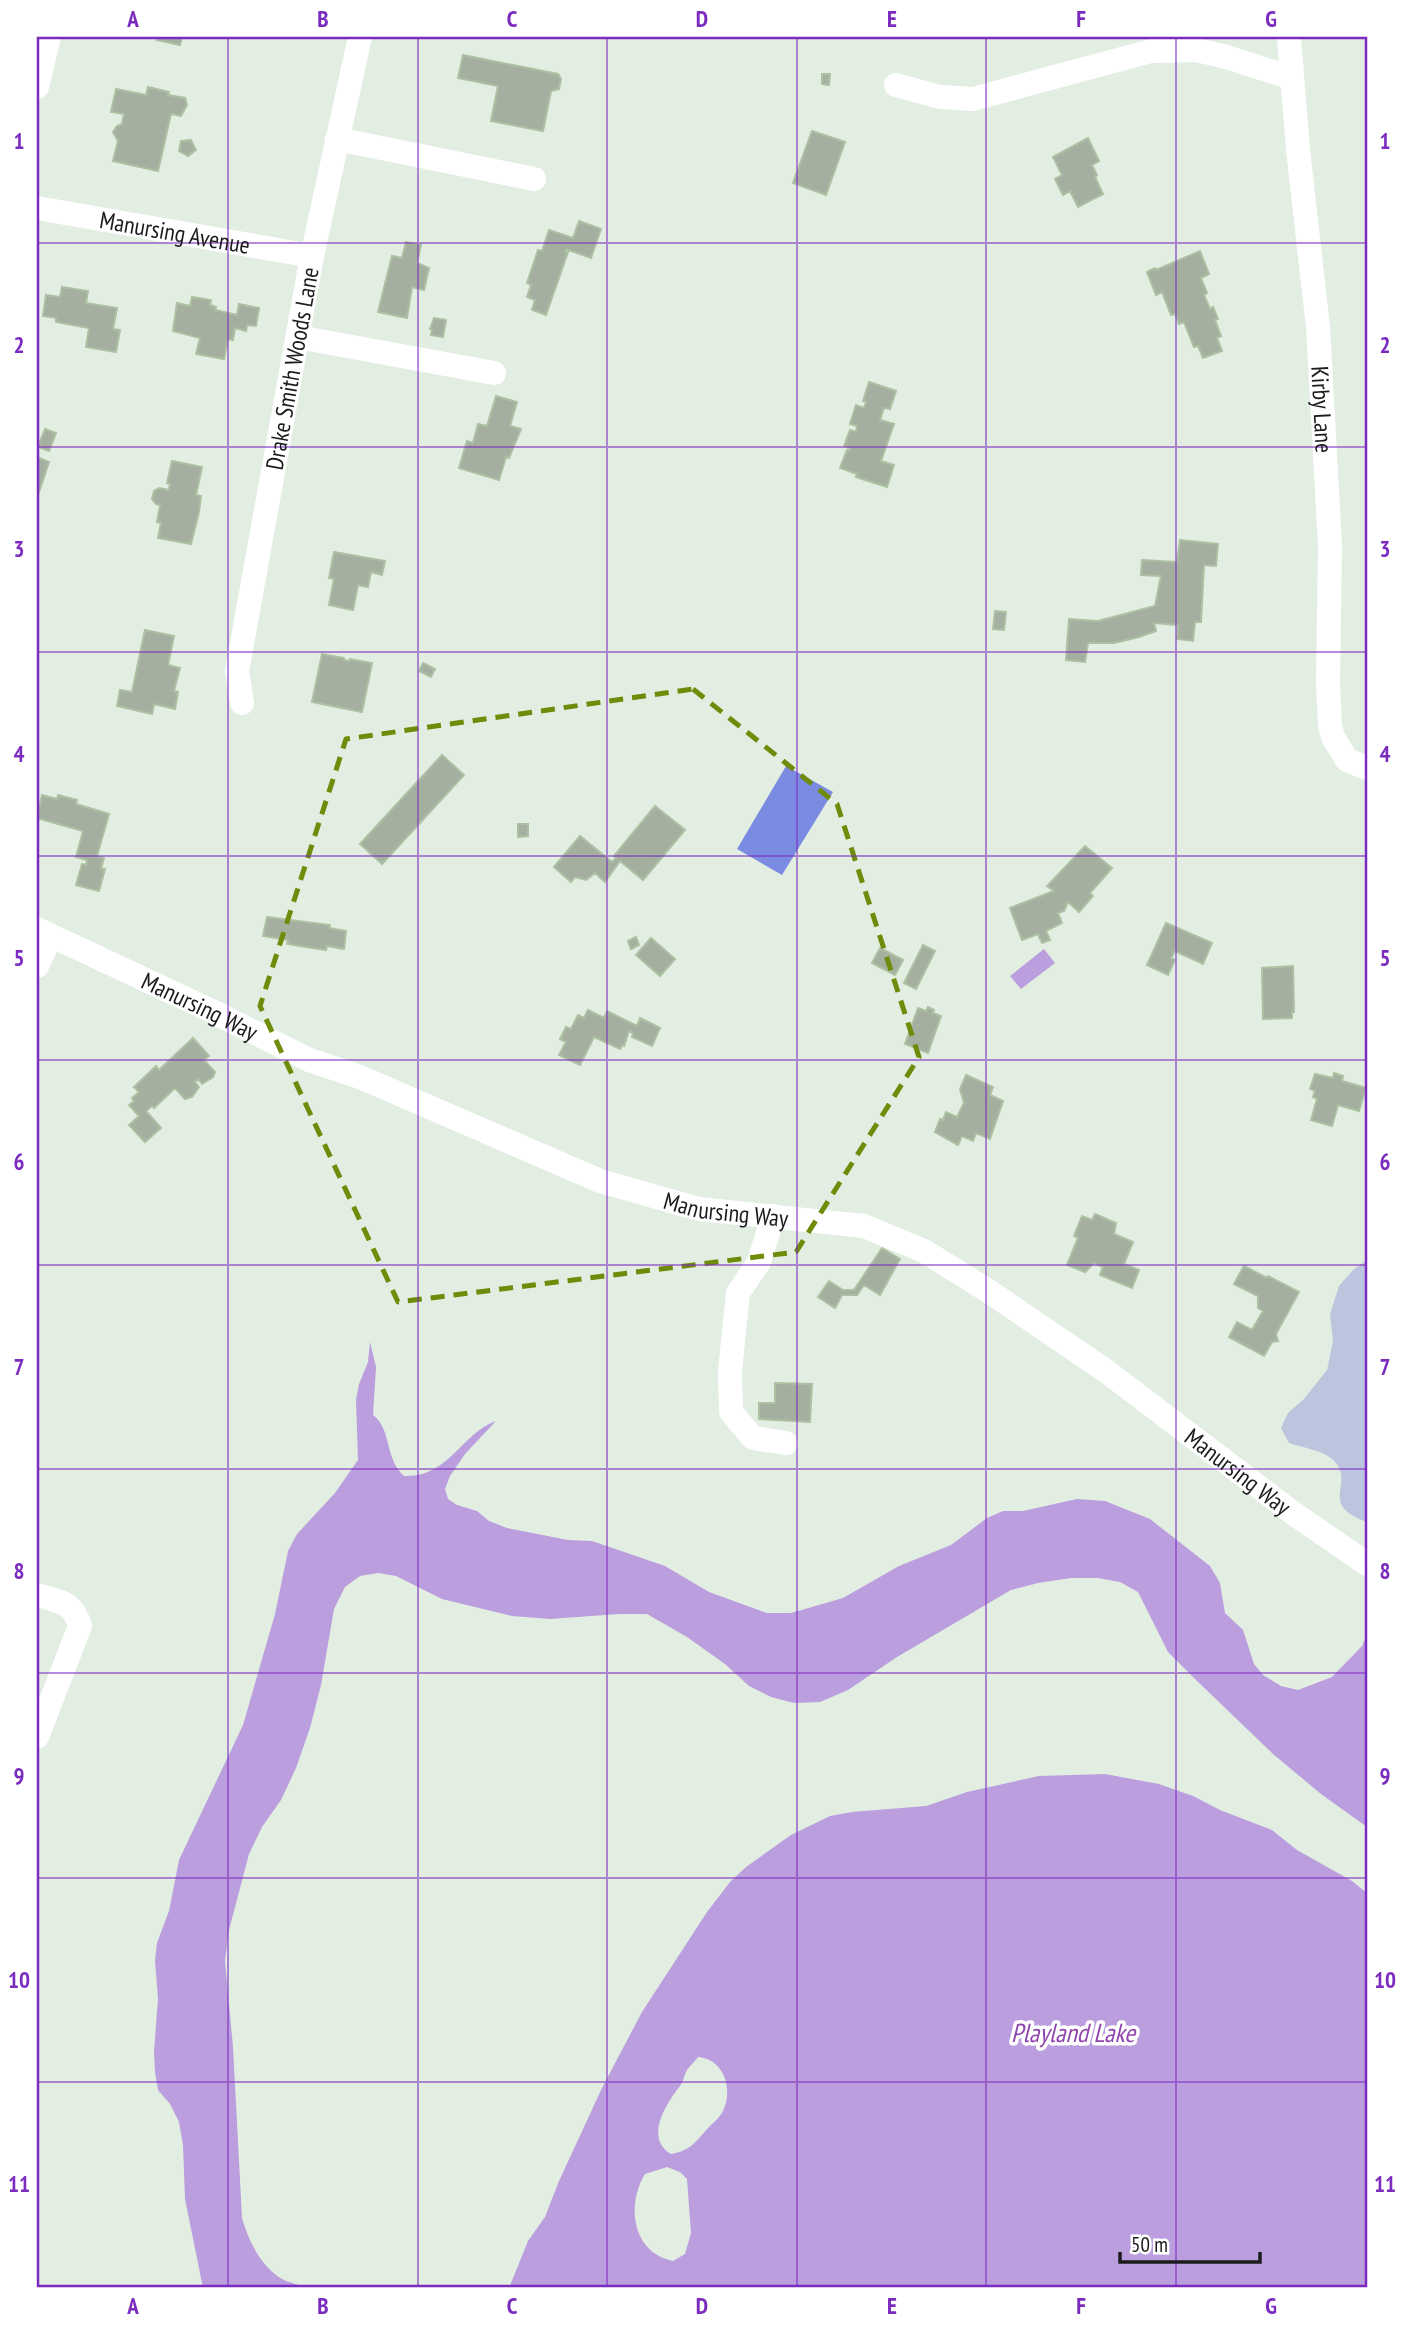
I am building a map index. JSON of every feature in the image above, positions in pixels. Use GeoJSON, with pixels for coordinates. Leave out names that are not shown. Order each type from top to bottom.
{"type":"FeatureCollection","features":[{"type":"Feature","properties":{"kind":"street"},"geometry":{"type":"LineString","coordinates":[[37,87],[49,37]]}},
{"type":"Feature","properties":{"kind":"street","name":"Drake Smith Woods Lane"},"geometry":{"type":"LineString","coordinates":[[242,703],[237,671],[312,256],[360,37]]}},
{"type":"Feature","properties":{"kind":"street","name":"Kirby Lane"},"geometry":{"type":"LineString","coordinates":[[1289,37],[1297,150],[1318,327],[1330,546],[1330,726],[1333,737],[1347,760],[1367,768]]}},
{"type":"Feature","properties":{"kind":"street"},"geometry":{"type":"LineString","coordinates":[[895,85],[940,97],[973,99],[1151,51],[1185,50],[1223,56],[1292,78]]}},
{"type":"Feature","properties":{"kind":"street"},"geometry":{"type":"LineString","coordinates":[[338,139],[534,179]]}},
{"type":"Feature","properties":{"kind":"street","name":"Manursing Avenue"},"geometry":{"type":"LineString","coordinates":[[37,208],[312,256]]}},
{"type":"Feature","properties":{"kind":"street"},"geometry":{"type":"LineString","coordinates":[[298,337],[494,373]]}},
{"type":"Feature","properties":{"kind":"street"},"geometry":{"type":"LineString","coordinates":[[37,966],[44,932]]}},
{"type":"Feature","properties":{"kind":"street","name":"Manursing Way"},"geometry":{"type":"LineString","coordinates":[[44,932],[309,1060],[360,1077],[600,1181],[699,1209],[864,1226],[924,1251],[990,1292],[1106,1371],[1293,1513],[1367,1564]]}},
{"type":"Feature","properties":{"kind":"street"},"geometry":{"type":"LineString","coordinates":[[773,1216],[759,1262],[738,1293],[730,1371],[731,1412],[753,1438],[786,1443]]}},
{"type":"Feature","properties":{"kind":"street"},"geometry":{"type":"LineString","coordinates":[[37,1595],[65,1603],[75,1611],[80,1626],[37,1737]]}},
{"type":"Feature","properties":{"kind":"highlighted area"},"geometry":{"type":"Polygon","coordinates":[[[693,689],[837,804],[919,1057],[796,1252],[398,1302],[260,1006],[346,739],[693,689]]]}},
{"type":"Feature","properties":{"kind":"shaded area"},"geometry":{"type":"Polygon","coordinates":[[[786,766],[833,792],[782,875],[737,849],[786,766]]]}},
{"type":"Feature","properties":{"kind":"shaded area"},"geometry":{"type":"Polygon","coordinates":[[[1367,1260],[1367,1403],[1364,1402],[1367,1404],[1367,1522],[1352,1515],[1340,1501],[1340,1470],[1335,1462],[1320,1452],[1289,1443],[1281,1428],[1288,1413],[1304,1399],[1327,1370],[1333,1341],[1330,1314],[1339,1286],[1354,1269],[1367,1260]]]}},
{"type":"Feature","properties":{"kind":"water"},"geometry":{"type":"Polygon","coordinates":[[[1044,949],[1055,963],[1021,989],[1010,976],[1044,949]]]}},
{"type":"Feature","properties":{"kind":"water"},"geometry":{"type":"Polygon","coordinates":[[[370,1342],[376,1367],[373,1415],[383,1428],[393,1461],[404,1476],[419,1475],[432,1470],[473,1435],[496,1421],[465,1454],[450,1476],[445,1489],[448,1499],[507,1528],[568,1540],[592,1541],[665,1566],[709,1592],[767,1613],[791,1613],[843,1598],[899,1566],[951,1545],[987,1518],[1003,1511],[1023,1511],[1077,1499],[1105,1501],[1150,1519],[1210,1566],[1220,1583],[1225,1613],[1243,1630],[1254,1664],[1263,1675],[1281,1686],[1298,1690],[1332,1677],[1362,1646],[1367,1634],[1367,1827],[1321,1794],[1273,1754],[1194,1678],[1168,1652],[1138,1592],[1120,1582],[1098,1578],[1071,1578],[1011,1590],[897,1657],[848,1690],[820,1702],[794,1703],[771,1697],[749,1686],[725,1664],[687,1637],[647,1614],[550,1619],[512,1616],[442,1599],[396,1576],[378,1573],[360,1576],[345,1587],[334,1609],[321,1685],[310,1728],[281,1800],[262,1827],[249,1854],[229,1930],[225,1961],[233,2047],[242,2218],[252,2244],[268,2268],[282,2279],[303,2288],[203,2288],[185,2199],[183,2145],[179,2122],[170,2104],[158,2090],[155,2072],[157,1943],[169,1911],[179,1860],[243,1725],[275,1614],[288,1551],[297,1534],[335,1493],[358,1460],[356,1400],[368,1362],[370,1342]]]}},
{"type":"Feature","properties":{"kind":"water","name":"Playland Lake"},"geometry":{"type":"Polygon","coordinates":[[[1105,1774],[1159,1784],[1193,1796],[1220,1810],[1272,1830],[1297,1850],[1352,1881],[1367,1893],[1367,2288],[509,2288],[528,2241],[545,2217],[602,2088],[642,2012],[707,1912],[730,1882],[746,1867],[791,1835],[830,1816],[926,1806],[967,1792],[1039,1776],[1105,1774]],[[698,2057],[687,2070],[660,2121],[659,2139],[671,2154],[693,2144],[719,2117],[726,2104],[727,2086],[721,2070],[707,2059],[698,2057]],[[667,2167],[645,2174],[639,2186],[635,2213],[641,2238],[659,2256],[673,2261],[685,2254],[691,2233],[687,2179],[680,2172],[667,2167]]]}},
{"type":"Feature","properties":{"kind":"building"},"geometry":{"type":"Polygon","coordinates":[[[158,37],[182,37],[180,45],[157,40],[158,37]]]}},
{"type":"Feature","properties":{"kind":"building"},"geometry":{"type":"Polygon","coordinates":[[[463,55],[558,74],[561,79],[559,89],[551,91],[543,131],[491,121],[498,86],[458,78],[463,55]]]}},
{"type":"Feature","properties":{"kind":"building"},"geometry":{"type":"Polygon","coordinates":[[[822,74],[830,74],[829,85],[822,84],[822,74]]]}},
{"type":"Feature","properties":{"kind":"building"},"geometry":{"type":"Polygon","coordinates":[[[148,87],[185,98],[187,105],[181,116],[171,114],[158,171],[113,161],[118,141],[113,132],[122,124],[124,114],[111,112],[116,89],[146,95],[148,87]]]}},
{"type":"Feature","properties":{"kind":"building"},"geometry":{"type":"Polygon","coordinates":[[[812,131],[845,142],[826,195],[793,183],[812,131]]]}},
{"type":"Feature","properties":{"kind":"building"},"geometry":{"type":"Polygon","coordinates":[[[1088,138],[1099,161],[1092,165],[1103,194],[1078,207],[1070,191],[1063,195],[1055,179],[1062,175],[1053,157],[1088,138]]]}},
{"type":"Feature","properties":{"kind":"building"},"geometry":{"type":"Polygon","coordinates":[[[191,140],[196,150],[188,156],[179,151],[181,141],[191,140]]]}},
{"type":"Feature","properties":{"kind":"building"},"geometry":{"type":"Polygon","coordinates":[[[579,221],[601,229],[591,258],[566,249],[565,252],[568,252],[546,315],[532,310],[535,300],[527,297],[531,285],[527,283],[538,250],[542,251],[549,230],[573,238],[579,221]]]}},
{"type":"Feature","properties":{"kind":"building"},"geometry":{"type":"Polygon","coordinates":[[[406,242],[421,245],[417,263],[429,268],[424,290],[412,287],[407,318],[378,312],[392,256],[402,258],[406,242]]]}},
{"type":"Feature","properties":{"kind":"building"},"geometry":{"type":"Polygon","coordinates":[[[1200,251],[1209,274],[1201,278],[1207,293],[1204,295],[1218,319],[1215,320],[1221,336],[1217,338],[1222,351],[1203,358],[1198,346],[1194,347],[1184,322],[1179,324],[1175,314],[1171,315],[1162,292],[1156,295],[1147,272],[1200,251]]]}},
{"type":"Feature","properties":{"kind":"building"},"geometry":{"type":"Polygon","coordinates":[[[62,287],[88,291],[86,303],[117,308],[113,329],[120,330],[116,352],[86,347],[89,328],[56,322],[56,318],[43,316],[46,295],[60,297],[62,287]]]}},
{"type":"Feature","properties":{"kind":"building"},"geometry":{"type":"Polygon","coordinates":[[[192,297],[211,300],[210,305],[216,307],[215,310],[237,315],[239,304],[259,308],[256,326],[247,325],[246,331],[235,328],[233,340],[228,339],[224,359],[196,354],[200,338],[173,331],[177,303],[190,306],[192,297]]]}},
{"type":"Feature","properties":{"kind":"building"},"geometry":{"type":"Polygon","coordinates":[[[434,318],[446,320],[443,337],[431,335],[434,318]]]}},
{"type":"Feature","properties":{"kind":"building"},"geometry":{"type":"Polygon","coordinates":[[[869,382],[896,391],[890,409],[884,408],[880,420],[894,424],[881,461],[894,465],[887,487],[856,477],[857,474],[840,468],[850,448],[844,446],[850,430],[856,432],[857,426],[850,424],[856,405],[864,408],[866,402],[863,401],[869,382]]]}},
{"type":"Feature","properties":{"kind":"building"},"geometry":{"type":"Polygon","coordinates":[[[496,396],[517,402],[510,426],[521,429],[509,458],[506,457],[499,480],[459,468],[467,441],[473,443],[478,424],[487,426],[496,396]]]}},
{"type":"Feature","properties":{"kind":"building"},"geometry":{"type":"Polygon","coordinates":[[[45,429],[56,433],[49,451],[38,447],[45,429]]]}},
{"type":"Feature","properties":{"kind":"building"},"geometry":{"type":"Polygon","coordinates":[[[37,457],[49,462],[37,498],[37,457]]]}},
{"type":"Feature","properties":{"kind":"building"},"geometry":{"type":"Polygon","coordinates":[[[172,461],[202,467],[196,495],[201,496],[199,512],[191,544],[158,538],[160,505],[152,499],[154,491],[159,488],[169,490],[170,484],[167,483],[172,461]]]}},
{"type":"Feature","properties":{"kind":"building"},"geometry":{"type":"Polygon","coordinates":[[[1180,540],[1218,544],[1216,566],[1204,565],[1201,622],[1195,622],[1193,641],[1177,639],[1178,625],[1154,623],[1156,631],[1139,637],[1114,643],[1088,643],[1085,662],[1066,660],[1069,619],[1098,621],[1155,606],[1161,576],[1141,575],[1142,560],[1177,562],[1180,540]]]}},
{"type":"Feature","properties":{"kind":"building"},"geometry":{"type":"Polygon","coordinates":[[[334,552],[385,561],[382,575],[371,572],[368,587],[358,585],[353,610],[329,605],[334,579],[329,578],[334,552]]]}},
{"type":"Feature","properties":{"kind":"building"},"geometry":{"type":"Polygon","coordinates":[[[995,611],[1006,612],[1004,630],[993,629],[995,611]]]}},
{"type":"Feature","properties":{"kind":"building"},"geometry":{"type":"Polygon","coordinates":[[[145,630],[174,636],[168,665],[180,668],[174,691],[178,692],[175,709],[154,704],[152,714],[117,706],[120,690],[132,692],[145,630]]]}},
{"type":"Feature","properties":{"kind":"building"},"geometry":{"type":"Polygon","coordinates":[[[322,654],[349,661],[372,663],[362,712],[312,702],[322,654]]]}},
{"type":"Feature","properties":{"kind":"building"},"geometry":{"type":"Polygon","coordinates":[[[423,663],[435,669],[431,677],[419,671],[423,663]]]}},
{"type":"Feature","properties":{"kind":"building"},"geometry":{"type":"Polygon","coordinates":[[[442,755],[464,775],[382,864],[360,844],[442,755]]]}},
{"type":"Feature","properties":{"kind":"building"},"geometry":{"type":"Polygon","coordinates":[[[42,795],[57,799],[58,795],[77,800],[76,804],[109,814],[97,856],[104,858],[101,869],[105,869],[99,891],[76,885],[82,864],[86,865],[87,860],[76,857],[83,831],[37,818],[42,795]]]}},
{"type":"Feature","properties":{"kind":"building"},"geometry":{"type":"Polygon","coordinates":[[[655,806],[685,830],[643,880],[620,861],[605,882],[595,873],[586,880],[575,877],[571,882],[554,867],[580,836],[612,862],[655,806]]]}},
{"type":"Feature","properties":{"kind":"building"},"geometry":{"type":"Polygon","coordinates":[[[518,824],[528,824],[528,836],[518,837],[518,824]]]}},
{"type":"Feature","properties":{"kind":"building"},"geometry":{"type":"Polygon","coordinates":[[[1085,846],[1112,868],[1090,893],[1093,896],[1079,912],[1068,902],[1064,911],[1058,913],[1062,923],[1046,931],[1050,940],[1042,943],[1038,934],[1022,940],[1010,908],[1054,891],[1047,886],[1085,846]]]}},
{"type":"Feature","properties":{"kind":"building"},"geometry":{"type":"Polygon","coordinates":[[[267,917],[330,925],[329,928],[346,931],[344,949],[327,946],[326,950],[287,944],[288,940],[263,936],[267,917]]]}},
{"type":"Feature","properties":{"kind":"building"},"geometry":{"type":"Polygon","coordinates":[[[1166,923],[1212,943],[1203,964],[1175,951],[1171,958],[1175,960],[1168,975],[1147,965],[1166,923]]]}},
{"type":"Feature","properties":{"kind":"building"},"geometry":{"type":"Polygon","coordinates":[[[636,937],[639,945],[631,949],[628,941],[636,937]]]}},
{"type":"Feature","properties":{"kind":"building"},"geometry":{"type":"Polygon","coordinates":[[[651,938],[675,959],[660,976],[636,955],[651,938]]]}},
{"type":"Feature","properties":{"kind":"building"},"geometry":{"type":"Polygon","coordinates":[[[923,945],[935,951],[916,989],[904,983],[923,945]]]}},
{"type":"Feature","properties":{"kind":"building"},"geometry":{"type":"Polygon","coordinates":[[[880,948],[903,960],[895,975],[872,963],[880,948]]]}},
{"type":"Feature","properties":{"kind":"building"},"geometry":{"type":"Polygon","coordinates":[[[1293,966],[1292,1018],[1263,1019],[1262,968],[1293,966]]]}},
{"type":"Feature","properties":{"kind":"building"},"geometry":{"type":"Polygon","coordinates":[[[928,1007],[941,1016],[928,1053],[905,1044],[918,1008],[926,1011],[928,1007]]]}},
{"type":"Feature","properties":{"kind":"building"},"geometry":{"type":"Polygon","coordinates":[[[588,1010],[604,1018],[607,1011],[637,1026],[640,1018],[660,1028],[652,1046],[632,1037],[633,1033],[629,1031],[624,1046],[620,1049],[594,1037],[580,1065],[559,1055],[566,1042],[560,1039],[566,1027],[571,1029],[578,1015],[584,1018],[588,1010]]]}},
{"type":"Feature","properties":{"kind":"building"},"geometry":{"type":"Polygon","coordinates":[[[193,1038],[209,1056],[204,1060],[215,1072],[213,1077],[202,1084],[198,1079],[195,1082],[199,1087],[192,1097],[185,1099],[175,1088],[154,1108],[152,1106],[146,1111],[161,1128],[145,1142],[129,1125],[139,1116],[129,1105],[139,1092],[134,1087],[156,1066],[159,1070],[193,1038]]]}},
{"type":"Feature","properties":{"kind":"building"},"geometry":{"type":"Polygon","coordinates":[[[1334,1073],[1343,1076],[1342,1081],[1366,1088],[1359,1111],[1338,1105],[1332,1126],[1311,1120],[1317,1099],[1313,1097],[1315,1091],[1310,1089],[1315,1074],[1333,1078],[1334,1073]]]}},
{"type":"Feature","properties":{"kind":"building"},"geometry":{"type":"Polygon","coordinates":[[[966,1075],[993,1087],[990,1095],[1003,1101],[990,1139],[976,1133],[973,1141],[962,1136],[958,1145],[935,1132],[946,1112],[957,1117],[964,1103],[960,1089],[966,1075]]]}},
{"type":"Feature","properties":{"kind":"building"},"geometry":{"type":"Polygon","coordinates":[[[1095,1214],[1116,1223],[1114,1234],[1133,1242],[1124,1264],[1139,1270],[1132,1288],[1100,1275],[1103,1267],[1094,1263],[1085,1272],[1067,1265],[1078,1238],[1074,1236],[1082,1216],[1092,1220],[1095,1214]]]}},
{"type":"Feature","properties":{"kind":"building"},"geometry":{"type":"Polygon","coordinates":[[[882,1248],[900,1259],[880,1295],[864,1285],[857,1295],[842,1295],[835,1308],[818,1297],[829,1281],[843,1290],[854,1290],[882,1248]]]}},
{"type":"Feature","properties":{"kind":"building"},"geometry":{"type":"Polygon","coordinates":[[[1244,1266],[1299,1292],[1276,1334],[1278,1341],[1272,1342],[1264,1356],[1229,1337],[1237,1322],[1252,1330],[1263,1311],[1258,1308],[1258,1296],[1234,1284],[1244,1266]]]}},
{"type":"Feature","properties":{"kind":"building"},"geometry":{"type":"Polygon","coordinates":[[[775,1383],[812,1384],[810,1422],[759,1419],[759,1403],[775,1403],[775,1383]]]}}]}
